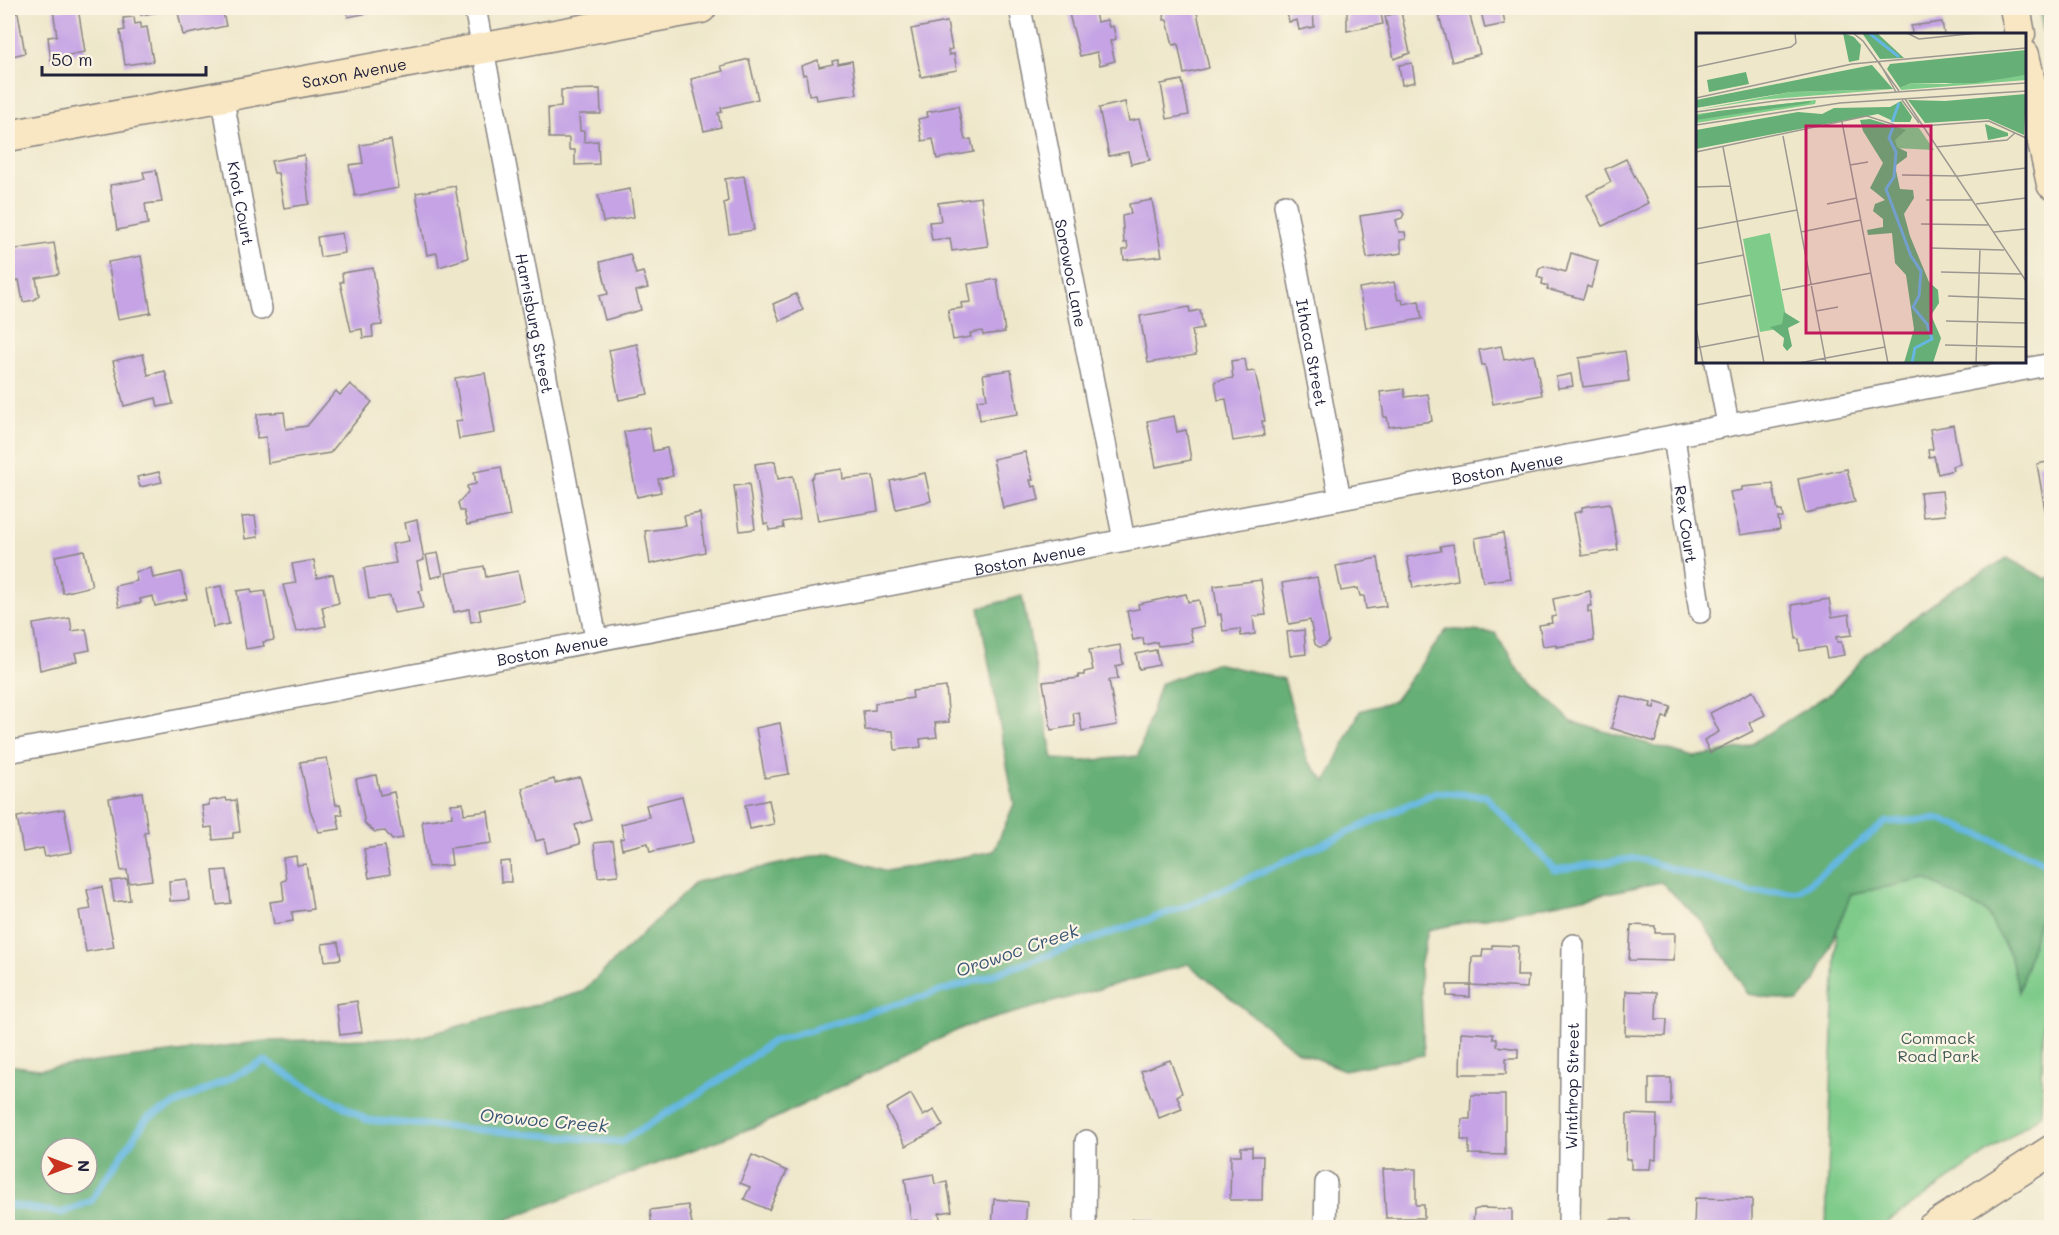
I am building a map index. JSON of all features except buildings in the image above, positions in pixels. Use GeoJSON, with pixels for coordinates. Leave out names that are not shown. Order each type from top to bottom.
{"type":"FeatureCollection","features":[{"type":"Feature","properties":{"kind":"street","name":"Harrisburg Street"},"geometry":{"type":"LineString","coordinates":[[475,8],[596,638]]}},
{"type":"Feature","properties":{"kind":"street","name":"Saxon Avenue"},"geometry":{"type":"LineString","coordinates":[[8,136],[701,8]]}},
{"type":"Feature","properties":{"kind":"street","name":"Sorowoc Lane"},"geometry":{"type":"LineString","coordinates":[[1020,8],[1124,540]]}},
{"type":"Feature","properties":{"kind":"street"},"geometry":{"type":"LineString","coordinates":[[2015,8],[2020,33]]}},
{"type":"Feature","properties":{"kind":"street"},"geometry":{"type":"LineString","coordinates":[[2026,60],[2052,184]]}},
{"type":"Feature","properties":{"kind":"street","name":"Knot Court"},"geometry":{"type":"LineString","coordinates":[[222,95],[261,309]]}},
{"type":"Feature","properties":{"kind":"street","name":"Ithaca Street"},"geometry":{"type":"LineString","coordinates":[[1285,205],[1340,499]]}},
{"type":"Feature","properties":{"kind":"street"},"geometry":{"type":"LineString","coordinates":[[1716,363],[1728,424]]}},
{"type":"Feature","properties":{"kind":"street","name":"Boston Avenue"},"geometry":{"type":"LineString","coordinates":[[8,752],[596,638],[1674,437],[1728,424],[2052,364]]}},
{"type":"Feature","properties":{"kind":"street","name":"Rex Court"},"geometry":{"type":"LineString","coordinates":[[1674,437],[1700,612]]}},
{"type":"Feature","properties":{"kind":"street","name":"Winthrop Street"},"geometry":{"type":"LineString","coordinates":[[1569,1227],[1573,945]]}},
{"type":"Feature","properties":{"kind":"street"},"geometry":{"type":"LineString","coordinates":[[1085,1227],[1086,1142]]}},
{"type":"Feature","properties":{"kind":"street"},"geometry":{"type":"LineString","coordinates":[[1932,1227],[2052,1150]]}},
{"type":"Feature","properties":{"kind":"street"},"geometry":{"type":"LineString","coordinates":[[1325,1227],[1326,1183]]}},
{"type":"Feature","properties":{"kind":"green space"},"geometry":{"type":"Polygon","coordinates":[[[2039,8],[2051,8],[2051,73],[2039,8]]]}},
{"type":"Feature","properties":{"kind":"green space"},"geometry":{"type":"Polygon","coordinates":[[[2007,558],[2046,579],[2052,576],[2051,878],[2019,992],[2010,955],[1986,912],[1926,879],[1851,894],[1816,981],[1797,1002],[1748,994],[1703,923],[1661,882],[1428,930],[1420,967],[1424,1055],[1344,1070],[1297,1051],[1188,964],[964,1027],[765,1123],[508,1219],[503,1227],[8,1227],[8,1065],[40,1069],[266,1041],[416,1038],[582,992],[696,882],[830,853],[886,871],[994,851],[1014,804],[979,608],[1022,596],[1053,759],[1083,761],[1138,756],[1160,684],[1215,663],[1284,679],[1307,760],[1326,782],[1360,711],[1394,701],[1447,629],[1495,633],[1518,670],[1572,722],[1694,757],[1745,748],[1832,692],[1867,654],[1948,592],[2007,558]]]}},
{"type":"Feature","properties":{"kind":"green space","name":"Commack Road Park"},"geometry":{"type":"Polygon","coordinates":[[[1839,867],[2048,871],[2041,1115],[1880,1227],[1826,1228],[1839,867]]]}},
{"type":"Feature","properties":{"kind":"waterway","name":"Orowoc Creek"},"geometry":{"type":"LineString","coordinates":[[8,1205],[62,1213],[91,1201],[147,1118],[265,1061],[367,1120],[621,1142],[732,1072],[771,1042],[978,980],[1187,906],[1436,792],[1485,796],[1555,870],[1636,858],[1752,892],[1799,891],[1886,822],[1941,819],[2047,863],[2052,862]]}}]}
